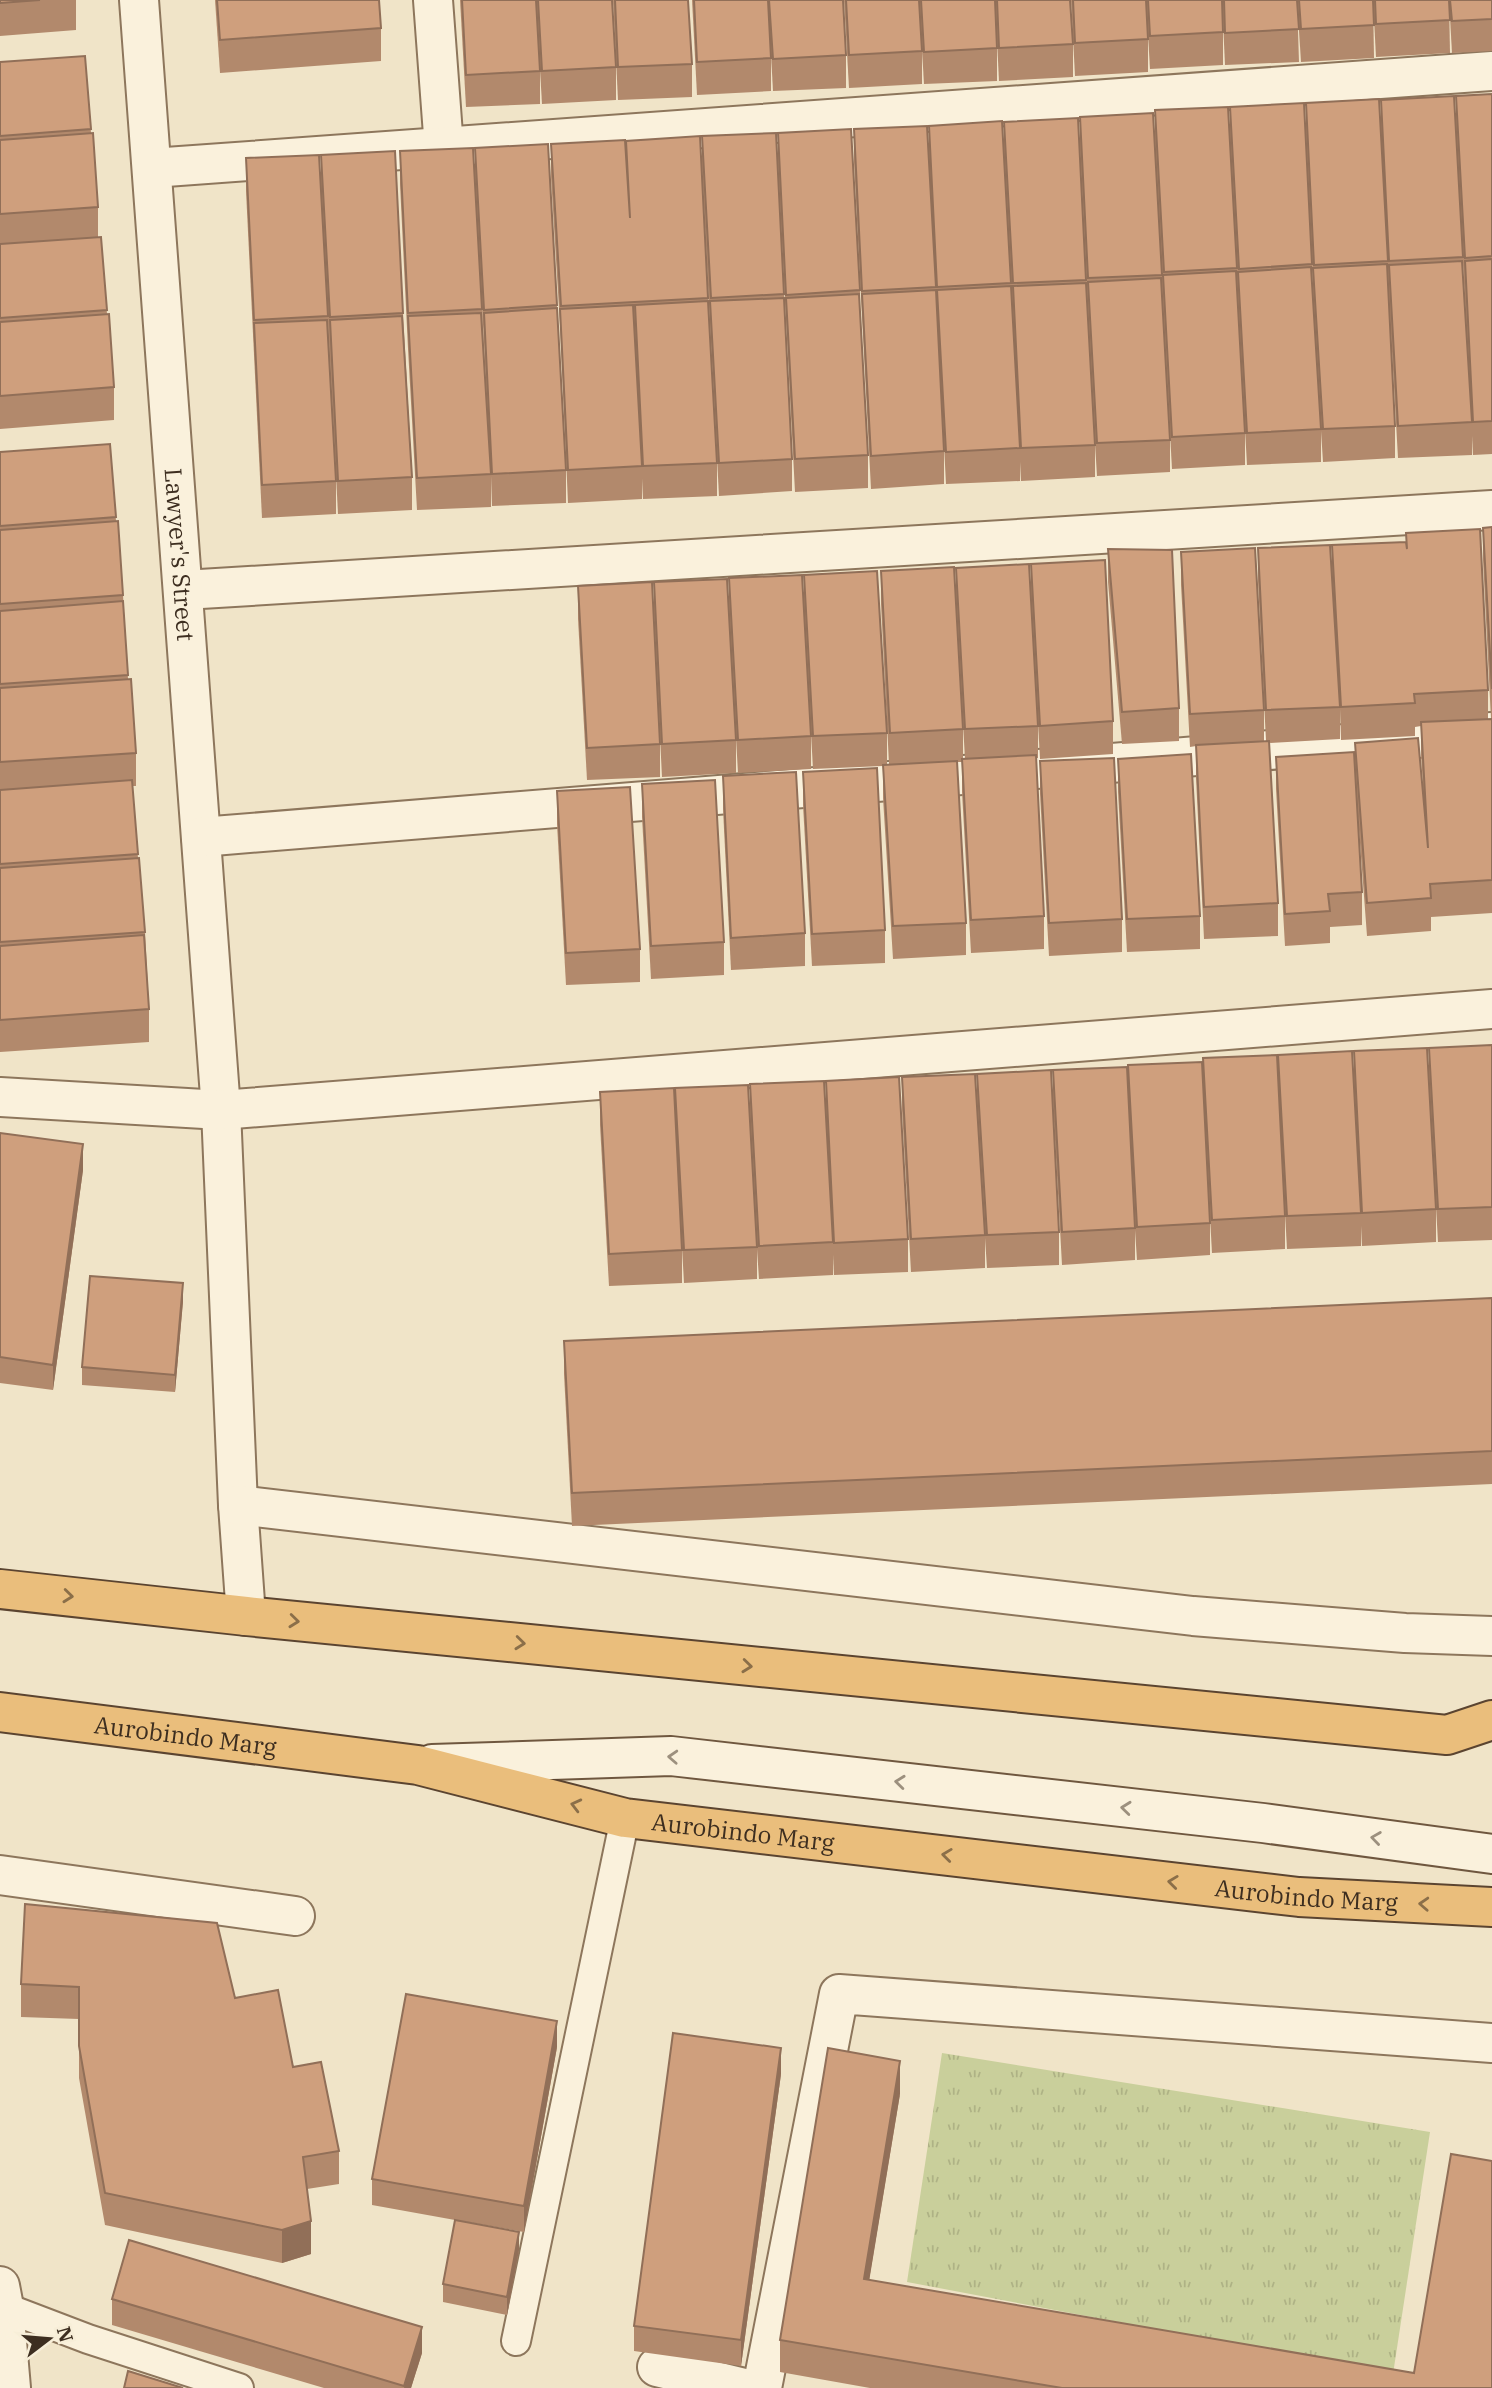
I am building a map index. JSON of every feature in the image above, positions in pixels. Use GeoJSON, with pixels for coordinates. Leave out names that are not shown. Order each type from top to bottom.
{"type":"FeatureCollection","features":[{"type":"Feature","properties":{"kind":"highway"},"geometry":{"type":"LineString","coordinates":[[0,1588],[246,1616],[1447,1735],[1492,1720]]}},
{"type":"Feature","properties":{"kind":"highway","name":"Aurobindo Marg"},"geometry":{"type":"LineString","coordinates":[[0,1712],[418,1765],[625,1818],[1299,1897],[1492,1908]]}},
{"type":"Feature","properties":{"kind":"street","name":"Lawyer's Street"},"geometry":{"type":"LineString","coordinates":[[139,0],[221,1110],[238,1505],[246,1616]]}},
{"type":"Feature","properties":{"kind":"street"},"geometry":{"type":"LineString","coordinates":[[433,0],[444,148]]}},
{"type":"Feature","properties":{"kind":"street"},"geometry":{"type":"LineString","coordinates":[[152,168],[1492,71]]}},
{"type":"Feature","properties":{"kind":"street"},"geometry":{"type":"LineString","coordinates":[[184,590],[1492,510]]}},
{"type":"Feature","properties":{"kind":"street"},"geometry":{"type":"LineString","coordinates":[[201,837],[1492,732]]}},
{"type":"Feature","properties":{"kind":"street"},"geometry":{"type":"LineString","coordinates":[[0,1097],[221,1110],[1492,1009]]}},
{"type":"Feature","properties":{"kind":"street"},"geometry":{"type":"LineString","coordinates":[[238,1505],[1193,1616],[1405,1633],[1492,1636]]}},
{"type":"Feature","properties":{"kind":"street"},"geometry":{"type":"LineString","coordinates":[[1447,1735],[1492,1735]]}},
{"type":"Feature","properties":{"kind":"street"},"geometry":{"type":"LineString","coordinates":[[418,1765],[671,1756],[1263,1823],[1492,1854]]}},
{"type":"Feature","properties":{"kind":"street"},"geometry":{"type":"LineString","coordinates":[[0,1875],[295,1916]]}},
{"type":"Feature","properties":{"kind":"street"},"geometry":{"type":"LineString","coordinates":[[762,2388],[839,1994],[1492,2043]]}},
{"type":"Feature","properties":{"kind":"street"},"geometry":{"type":"LineString","coordinates":[[1,2300],[11,2388]]}},
{"type":"Feature","properties":{"kind":"street"},"geometry":{"type":"LineString","coordinates":[[657,2367],[744,2388]]}},
{"type":"Feature","properties":{"kind":"lane"},"geometry":{"type":"LineString","coordinates":[[516,2341],[625,1818]]}},
{"type":"Feature","properties":{"kind":"lane"},"geometry":{"type":"LineString","coordinates":[[1,2300],[88,2339],[239,2388]]}},
{"type":"Feature","properties":{"kind":"green space"},"geometry":{"type":"Polygon","coordinates":[[[942,2053],[1430,2132],[1393,2374],[907,2282],[942,2053]]]}},
{"type":"Feature","properties":{"kind":"building"},"geometry":{"type":"Polygon","coordinates":[[[0,0],[40,0],[0,3],[0,0]]]}},
{"type":"Feature","properties":{"kind":"building"},"geometry":{"type":"Polygon","coordinates":[[[217,0],[379,0],[381,28],[220,40],[217,0]]]}},
{"type":"Feature","properties":{"kind":"building"},"geometry":{"type":"Polygon","coordinates":[[[462,0],[536,0],[540,71],[466,75],[462,0]]]}},
{"type":"Feature","properties":{"kind":"building"},"geometry":{"type":"Polygon","coordinates":[[[538,0],[612,0],[616,67],[542,71],[538,0]]]}},
{"type":"Feature","properties":{"kind":"building"},"geometry":{"type":"Polygon","coordinates":[[[615,0],[688,0],[692,64],[618,67],[615,0]]]}},
{"type":"Feature","properties":{"kind":"building"},"geometry":{"type":"Polygon","coordinates":[[[694,0],[768,0],[771,58],[697,62],[694,0]]]}},
{"type":"Feature","properties":{"kind":"building"},"geometry":{"type":"Polygon","coordinates":[[[769,0],[843,0],[846,55],[773,59],[769,0]]]}},
{"type":"Feature","properties":{"kind":"building"},"geometry":{"type":"Polygon","coordinates":[[[846,0],[919,0],[922,51],[849,55],[846,0]]]}},
{"type":"Feature","properties":{"kind":"building"},"geometry":{"type":"Polygon","coordinates":[[[921,0],[995,0],[997,48],[924,52],[921,0]]]}},
{"type":"Feature","properties":{"kind":"building"},"geometry":{"type":"Polygon","coordinates":[[[997,0],[1070,0],[1073,44],[999,48],[997,0]]]}},
{"type":"Feature","properties":{"kind":"building"},"geometry":{"type":"Polygon","coordinates":[[[1073,0],[1146,0],[1148,39],[1075,43],[1073,0]]]}},
{"type":"Feature","properties":{"kind":"building"},"geometry":{"type":"Polygon","coordinates":[[[1148,0],[1222,0],[1223,32],[1150,36],[1148,0]]]}},
{"type":"Feature","properties":{"kind":"building"},"geometry":{"type":"Polygon","coordinates":[[[1224,0],[1297,0],[1299,29],[1225,33],[1224,0]]]}},
{"type":"Feature","properties":{"kind":"building"},"geometry":{"type":"Polygon","coordinates":[[[1299,0],[1373,0],[1374,25],[1301,29],[1299,0]]]}},
{"type":"Feature","properties":{"kind":"building"},"geometry":{"type":"Polygon","coordinates":[[[1375,0],[1449,0],[1450,20],[1376,24],[1375,0]]]}},
{"type":"Feature","properties":{"kind":"building"},"geometry":{"type":"Polygon","coordinates":[[[1450,0],[1492,0],[1492,19],[1452,21],[1450,0]]]}},
{"type":"Feature","properties":{"kind":"building"},"geometry":{"type":"Polygon","coordinates":[[[85,56],[91,129],[0,136],[0,62],[85,56]]]}},
{"type":"Feature","properties":{"kind":"building"},"geometry":{"type":"Polygon","coordinates":[[[1492,94],[1492,256],[1465,258],[1456,96],[1492,94]]]}},
{"type":"Feature","properties":{"kind":"building"},"geometry":{"type":"Polygon","coordinates":[[[1454,96],[1463,257],[1389,261],[1381,100],[1454,96]]]}},
{"type":"Feature","properties":{"kind":"building"},"geometry":{"type":"Polygon","coordinates":[[[1379,99],[1388,261],[1314,265],[1306,103],[1379,99]]]}},
{"type":"Feature","properties":{"kind":"building"},"geometry":{"type":"Polygon","coordinates":[[[1304,103],[1312,264],[1239,269],[1230,107],[1304,103]]]}},
{"type":"Feature","properties":{"kind":"building"},"geometry":{"type":"Polygon","coordinates":[[[1228,107],[1237,268],[1164,272],[1155,110],[1228,107]]]}},
{"type":"Feature","properties":{"kind":"building"},"geometry":{"type":"Polygon","coordinates":[[[1153,113],[1162,275],[1088,278],[1080,117],[1153,113]]]}},
{"type":"Feature","properties":{"kind":"building"},"geometry":{"type":"Polygon","coordinates":[[[1078,118],[1086,280],[1013,283],[1004,122],[1078,118]]]}},
{"type":"Feature","properties":{"kind":"building"},"geometry":{"type":"Polygon","coordinates":[[[1002,121],[1011,283],[937,287],[929,126],[1002,121]]]}},
{"type":"Feature","properties":{"kind":"building"},"geometry":{"type":"Polygon","coordinates":[[[927,126],[936,287],[862,291],[854,129],[927,126]]]}},
{"type":"Feature","properties":{"kind":"building"},"geometry":{"type":"Polygon","coordinates":[[[851,129],[860,290],[786,295],[778,133],[851,129]]]}},
{"type":"Feature","properties":{"kind":"building"},"geometry":{"type":"Polygon","coordinates":[[[93,133],[98,207],[0,214],[0,140],[93,133]]]}},
{"type":"Feature","properties":{"kind":"building"},"geometry":{"type":"Polygon","coordinates":[[[776,133],[784,294],[711,298],[702,136],[776,133]]]}},
{"type":"Feature","properties":{"kind":"building"},"geometry":{"type":"Polygon","coordinates":[[[700,136],[708,298],[561,306],[551,144],[625,140],[630,218],[626,141],[700,136]]]}},
{"type":"Feature","properties":{"kind":"building"},"geometry":{"type":"Polygon","coordinates":[[[548,144],[557,305],[484,310],[475,148],[548,144]]]}},
{"type":"Feature","properties":{"kind":"building"},"geometry":{"type":"Polygon","coordinates":[[[473,148],[482,309],[408,313],[400,151],[473,148]]]}},
{"type":"Feature","properties":{"kind":"building"},"geometry":{"type":"Polygon","coordinates":[[[395,151],[403,313],[330,317],[321,155],[395,151]]]}},
{"type":"Feature","properties":{"kind":"building"},"geometry":{"type":"Polygon","coordinates":[[[319,155],[328,316],[254,320],[246,158],[319,155]]]}},
{"type":"Feature","properties":{"kind":"building"},"geometry":{"type":"Polygon","coordinates":[[[101,237],[107,310],[0,318],[0,244],[101,237]]]}},
{"type":"Feature","properties":{"kind":"building"},"geometry":{"type":"Polygon","coordinates":[[[1492,259],[1492,421],[1473,422],[1465,261],[1492,259]]]}},
{"type":"Feature","properties":{"kind":"building"},"geometry":{"type":"Polygon","coordinates":[[[1462,261],[1472,422],[1398,426],[1389,265],[1462,261]]]}},
{"type":"Feature","properties":{"kind":"building"},"geometry":{"type":"Polygon","coordinates":[[[1387,264],[1395,426],[1323,429],[1313,268],[1387,264]]]}},
{"type":"Feature","properties":{"kind":"building"},"geometry":{"type":"Polygon","coordinates":[[[1311,267],[1321,429],[1247,433],[1238,272],[1311,267]]]}},
{"type":"Feature","properties":{"kind":"building"},"geometry":{"type":"Polygon","coordinates":[[[1236,271],[1245,433],[1172,437],[1163,275],[1236,271]]]}},
{"type":"Feature","properties":{"kind":"building"},"geometry":{"type":"Polygon","coordinates":[[[1161,278],[1170,440],[1097,443],[1088,282],[1161,278]]]}},
{"type":"Feature","properties":{"kind":"building"},"geometry":{"type":"Polygon","coordinates":[[[1086,283],[1095,445],[1021,448],[1013,286],[1086,283]]]}},
{"type":"Feature","properties":{"kind":"building"},"geometry":{"type":"Polygon","coordinates":[[[1011,286],[1020,448],[946,452],[937,290],[1011,286]]]}},
{"type":"Feature","properties":{"kind":"building"},"geometry":{"type":"Polygon","coordinates":[[[936,290],[944,451],[871,456],[862,294],[936,290]]]}},
{"type":"Feature","properties":{"kind":"building"},"geometry":{"type":"Polygon","coordinates":[[[859,294],[868,455],[795,459],[786,298],[859,294]]]}},
{"type":"Feature","properties":{"kind":"building"},"geometry":{"type":"Polygon","coordinates":[[[784,298],[792,459],[719,463],[710,301],[784,298]]]}},
{"type":"Feature","properties":{"kind":"building"},"geometry":{"type":"Polygon","coordinates":[[[708,301],[717,463],[643,466],[635,305],[708,301]]]}},
{"type":"Feature","properties":{"kind":"building"},"geometry":{"type":"Polygon","coordinates":[[[633,305],[642,466],[568,470],[560,309],[633,305]]]}},
{"type":"Feature","properties":{"kind":"building"},"geometry":{"type":"Polygon","coordinates":[[[557,308],[566,470],[492,474],[484,313],[557,308]]]}},
{"type":"Feature","properties":{"kind":"building"},"geometry":{"type":"Polygon","coordinates":[[[481,313],[491,474],[417,478],[408,316],[481,313]]]}},
{"type":"Feature","properties":{"kind":"building"},"geometry":{"type":"Polygon","coordinates":[[[109,314],[114,387],[0,396],[0,322],[109,314]]]}},
{"type":"Feature","properties":{"kind":"building"},"geometry":{"type":"Polygon","coordinates":[[[402,316],[412,477],[338,481],[330,320],[402,316]]]}},
{"type":"Feature","properties":{"kind":"building"},"geometry":{"type":"Polygon","coordinates":[[[327,320],[336,481],[262,485],[254,323],[327,320]]]}},
{"type":"Feature","properties":{"kind":"building"},"geometry":{"type":"Polygon","coordinates":[[[110,444],[116,517],[0,526],[0,452],[110,444]]]}},
{"type":"Feature","properties":{"kind":"building"},"geometry":{"type":"Polygon","coordinates":[[[118,521],[123,595],[0,604],[0,530],[118,521]]]}},
{"type":"Feature","properties":{"kind":"building"},"geometry":{"type":"Polygon","coordinates":[[[1492,527],[1492,689],[1483,528],[1492,527]]]}},
{"type":"Feature","properties":{"kind":"building"},"geometry":{"type":"Polygon","coordinates":[[[1480,529],[1488,690],[1414,694],[1415,703],[1341,707],[1332,545],[1406,542],[1407,549],[1406,533],[1480,529]]]}},
{"type":"Feature","properties":{"kind":"building"},"geometry":{"type":"Polygon","coordinates":[[[1330,545],[1340,707],[1266,710],[1258,548],[1330,545]]]}},
{"type":"Feature","properties":{"kind":"building"},"geometry":{"type":"Polygon","coordinates":[[[1255,548],[1264,710],[1190,714],[1181,552],[1255,548]]]}},
{"type":"Feature","properties":{"kind":"building"},"geometry":{"type":"Polygon","coordinates":[[[1108,549],[1172,550],[1179,708],[1122,712],[1108,549]]]}},
{"type":"Feature","properties":{"kind":"building"},"geometry":{"type":"Polygon","coordinates":[[[1105,560],[1113,721],[1040,726],[1031,564],[1105,560]]]}},
{"type":"Feature","properties":{"kind":"building"},"geometry":{"type":"Polygon","coordinates":[[[1029,564],[1038,726],[965,729],[956,568],[1029,564]]]}},
{"type":"Feature","properties":{"kind":"building"},"geometry":{"type":"Polygon","coordinates":[[[954,567],[963,729],[890,733],[881,571],[954,567]]]}},
{"type":"Feature","properties":{"kind":"building"},"geometry":{"type":"Polygon","coordinates":[[[877,571],[887,733],[813,736],[804,575],[877,571]]]}},
{"type":"Feature","properties":{"kind":"building"},"geometry":{"type":"Polygon","coordinates":[[[802,575],[811,736],[738,740],[729,578],[802,575]]]}},
{"type":"Feature","properties":{"kind":"building"},"geometry":{"type":"Polygon","coordinates":[[[727,579],[736,740],[662,744],[654,582],[727,579]]]}},
{"type":"Feature","properties":{"kind":"building"},"geometry":{"type":"Polygon","coordinates":[[[652,582],[660,744],[587,748],[578,586],[652,582]]]}},
{"type":"Feature","properties":{"kind":"building"},"geometry":{"type":"Polygon","coordinates":[[[123,601],[128,675],[0,684],[0,611],[123,601]]]}},
{"type":"Feature","properties":{"kind":"building"},"geometry":{"type":"Polygon","coordinates":[[[131,679],[136,753],[0,762],[0,688],[131,679]]]}},
{"type":"Feature","properties":{"kind":"building"},"geometry":{"type":"Polygon","coordinates":[[[1492,719],[1492,880],[1430,884],[1431,898],[1367,903],[1355,743],[1418,738],[1428,848],[1421,722],[1492,719]]]}},
{"type":"Feature","properties":{"kind":"building"},"geometry":{"type":"Polygon","coordinates":[[[1269,741],[1278,903],[1204,907],[1196,745],[1269,741]]]}},
{"type":"Feature","properties":{"kind":"building"},"geometry":{"type":"Polygon","coordinates":[[[1354,752],[1362,892],[1328,894],[1330,911],[1285,914],[1276,757],[1354,752]]]}},
{"type":"Feature","properties":{"kind":"building"},"geometry":{"type":"Polygon","coordinates":[[[1191,754],[1200,916],[1127,919],[1118,759],[1191,754]]]}},
{"type":"Feature","properties":{"kind":"building"},"geometry":{"type":"Polygon","coordinates":[[[1036,755],[1044,916],[971,920],[962,759],[1036,755]]]}},
{"type":"Feature","properties":{"kind":"building"},"geometry":{"type":"Polygon","coordinates":[[[1114,758],[1122,919],[1049,923],[1040,761],[1114,758]]]}},
{"type":"Feature","properties":{"kind":"building"},"geometry":{"type":"Polygon","coordinates":[[[957,761],[966,923],[893,926],[883,765],[957,761]]]}},
{"type":"Feature","properties":{"kind":"building"},"geometry":{"type":"Polygon","coordinates":[[[877,768],[885,930],[812,934],[803,772],[877,768]]]}},
{"type":"Feature","properties":{"kind":"building"},"geometry":{"type":"Polygon","coordinates":[[[796,772],[805,933],[731,938],[723,776],[796,772]]]}},
{"type":"Feature","properties":{"kind":"building"},"geometry":{"type":"Polygon","coordinates":[[[132,780],[138,854],[0,864],[0,790],[132,780]]]}},
{"type":"Feature","properties":{"kind":"building"},"geometry":{"type":"Polygon","coordinates":[[[715,780],[724,942],[651,946],[642,784],[715,780]]]}},
{"type":"Feature","properties":{"kind":"building"},"geometry":{"type":"Polygon","coordinates":[[[630,787],[640,949],[566,953],[557,791],[630,787]]]}},
{"type":"Feature","properties":{"kind":"building"},"geometry":{"type":"Polygon","coordinates":[[[139,858],[145,932],[0,942],[0,868],[139,858]]]}},
{"type":"Feature","properties":{"kind":"building"},"geometry":{"type":"Polygon","coordinates":[[[144,935],[149,1009],[0,1020],[0,946],[144,935]]]}},
{"type":"Feature","properties":{"kind":"building"},"geometry":{"type":"Polygon","coordinates":[[[1492,1045],[1492,1207],[1438,1209],[1429,1048],[1492,1045]]]}},
{"type":"Feature","properties":{"kind":"building"},"geometry":{"type":"Polygon","coordinates":[[[1427,1048],[1436,1209],[1362,1213],[1354,1051],[1427,1048]]]}},
{"type":"Feature","properties":{"kind":"building"},"geometry":{"type":"Polygon","coordinates":[[[1352,1051],[1361,1213],[1287,1216],[1278,1055],[1352,1051]]]}},
{"type":"Feature","properties":{"kind":"building"},"geometry":{"type":"Polygon","coordinates":[[[1277,1055],[1285,1216],[1212,1220],[1203,1058],[1277,1055]]]}},
{"type":"Feature","properties":{"kind":"building"},"geometry":{"type":"Polygon","coordinates":[[[1202,1062],[1210,1223],[1137,1227],[1128,1065],[1202,1062]]]}},
{"type":"Feature","properties":{"kind":"building"},"geometry":{"type":"Polygon","coordinates":[[[1127,1067],[1135,1228],[1062,1232],[1053,1070],[1127,1067]]]}},
{"type":"Feature","properties":{"kind":"building"},"geometry":{"type":"Polygon","coordinates":[[[1051,1070],[1059,1232],[987,1235],[977,1074],[1051,1070]]]}},
{"type":"Feature","properties":{"kind":"building"},"geometry":{"type":"Polygon","coordinates":[[[975,1074],[985,1235],[911,1239],[902,1077],[975,1074]]]}},
{"type":"Feature","properties":{"kind":"building"},"geometry":{"type":"Polygon","coordinates":[[[899,1077],[908,1239],[834,1243],[826,1081],[899,1077]]]}},
{"type":"Feature","properties":{"kind":"building"},"geometry":{"type":"Polygon","coordinates":[[[824,1081],[833,1242],[759,1246],[750,1084],[824,1081]]]}},
{"type":"Feature","properties":{"kind":"building"},"geometry":{"type":"Polygon","coordinates":[[[748,1085],[757,1247],[684,1250],[675,1088],[748,1085]]]}},
{"type":"Feature","properties":{"kind":"building"},"geometry":{"type":"Polygon","coordinates":[[[674,1088],[682,1250],[609,1254],[600,1092],[674,1088]]]}},
{"type":"Feature","properties":{"kind":"building"},"geometry":{"type":"Polygon","coordinates":[[[0,1133],[83,1144],[53,1365],[0,1357],[0,1133]]]}},
{"type":"Feature","properties":{"kind":"building"},"geometry":{"type":"Polygon","coordinates":[[[90,1276],[183,1283],[175,1375],[82,1367],[90,1276]]]}},
{"type":"Feature","properties":{"kind":"building"},"geometry":{"type":"Polygon","coordinates":[[[1492,1298],[1492,1451],[572,1493],[564,1341],[1492,1298]]]}},
{"type":"Feature","properties":{"kind":"building"},"geometry":{"type":"Polygon","coordinates":[[[25,1904],[217,1923],[235,1998],[278,1990],[293,2067],[321,2062],[339,2151],[303,2157],[311,2221],[282,2230],[105,2193],[79,2046],[79,1987],[21,1984],[25,1904]]]}},
{"type":"Feature","properties":{"kind":"building"},"geometry":{"type":"Polygon","coordinates":[[[406,1994],[557,2021],[524,2206],[372,2179],[406,1994]]]}},
{"type":"Feature","properties":{"kind":"building"},"geometry":{"type":"Polygon","coordinates":[[[673,2033],[781,2048],[741,2340],[634,2326],[673,2033]]]}},
{"type":"Feature","properties":{"kind":"building"},"geometry":{"type":"Polygon","coordinates":[[[828,2048],[900,2061],[864,2279],[1414,2373],[1451,2154],[1492,2161],[1492,2388],[1062,2388],[780,2340],[828,2048]]]}},
{"type":"Feature","properties":{"kind":"building"},"geometry":{"type":"Polygon","coordinates":[[[455,2220],[519,2232],[507,2297],[443,2284],[455,2220]]]}},
{"type":"Feature","properties":{"kind":"building"},"geometry":{"type":"Polygon","coordinates":[[[129,2240],[422,2327],[404,2386],[112,2299],[129,2240]]]}},
{"type":"Feature","properties":{"kind":"building"},"geometry":{"type":"Polygon","coordinates":[[[128,2371],[183,2388],[124,2388],[128,2371]]]}}]}
